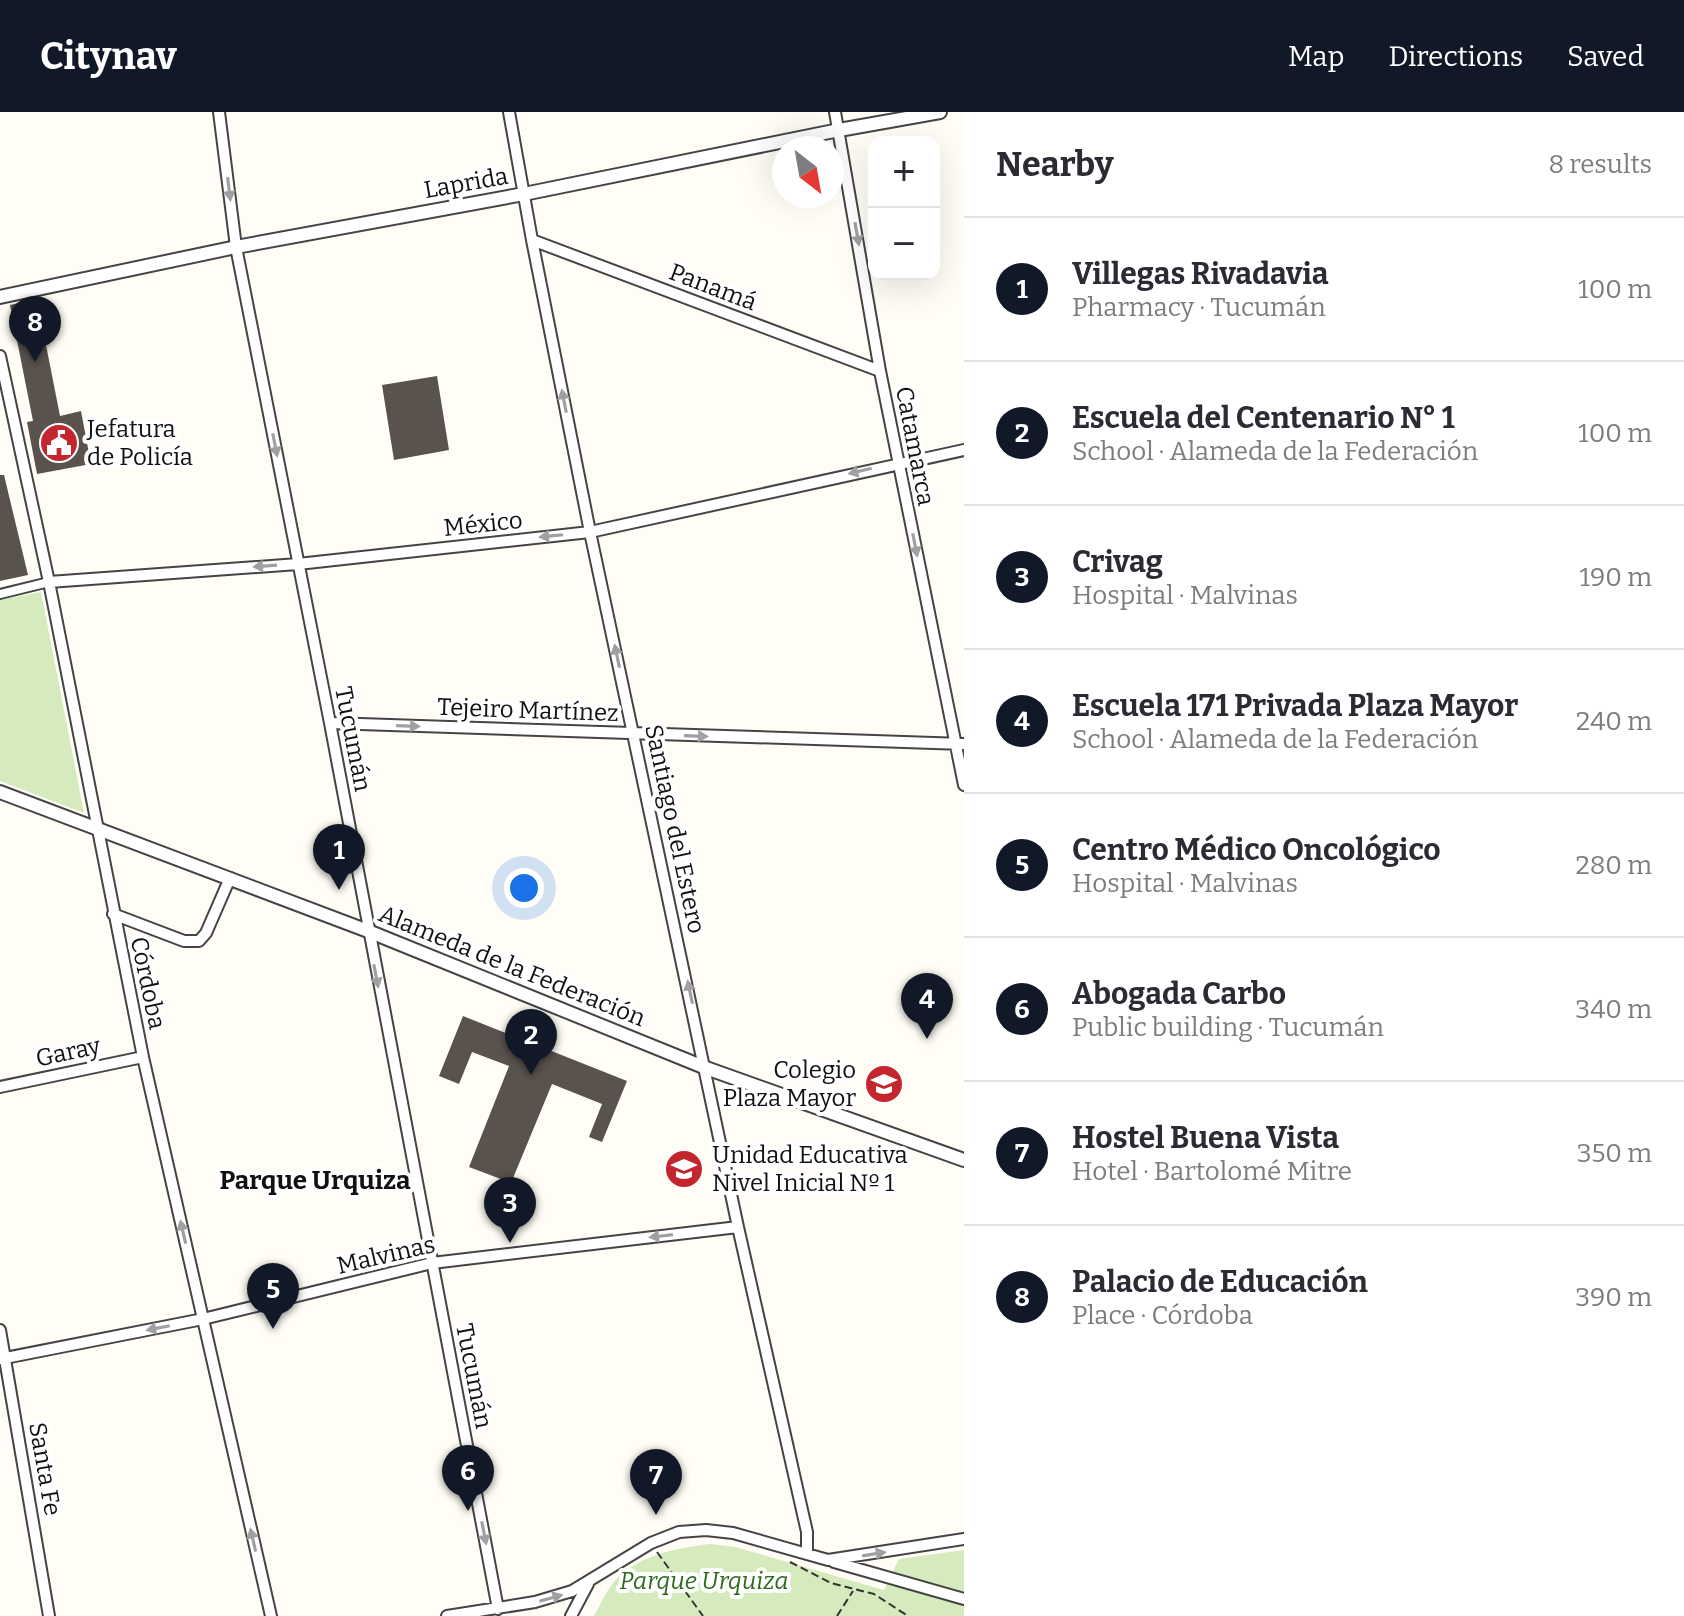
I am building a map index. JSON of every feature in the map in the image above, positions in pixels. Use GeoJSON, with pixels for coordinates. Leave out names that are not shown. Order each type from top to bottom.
{"type":"FeatureCollection","features":[{"type":"Feature","properties":{"kind":"street","name":"Tucumán"},"geometry":{"type":"LineString","coordinates":[[219,112],[236,247],[498,1609]]}},
{"type":"Feature","properties":{"kind":"street","name":"Santiago del Estero"},"geometry":{"type":"LineString","coordinates":[[509,112],[590,532],[738,1227],[807,1532],[807,1554]]}},
{"type":"Feature","properties":{"kind":"street","name":"Catamarca"},"geometry":{"type":"LineString","coordinates":[[835,112],[880,371],[959,743],[964,785]]}},
{"type":"Feature","properties":{"kind":"street","name":"Laprida"},"geometry":{"type":"LineString","coordinates":[[0,297],[236,247],[940,112]]}},
{"type":"Feature","properties":{"kind":"street","name":"Panamá"},"geometry":{"type":"LineString","coordinates":[[532,240],[880,371]]}},
{"type":"Feature","properties":{"kind":"street","name":"Córdoba"},"geometry":{"type":"LineString","coordinates":[[0,356],[5,404],[49,582],[143,1057],[271,1616]]}},
{"type":"Feature","properties":{"kind":"street","name":"México"},"geometry":{"type":"LineString","coordinates":[[0,594],[49,582],[298,564],[590,532],[898,462],[964,450]]}},
{"type":"Feature","properties":{"kind":"street","name":"Tejeiro Martínez"},"geometry":{"type":"LineString","coordinates":[[330,723],[959,743]]}},
{"type":"Feature","properties":{"kind":"street","name":"Alameda de la Federación"},"geometry":{"type":"LineString","coordinates":[[0,792],[368,931],[706,1068],[964,1160]]}},
{"type":"Feature","properties":{"kind":"street"},"geometry":{"type":"LineString","coordinates":[[113,914],[184,941],[199,941],[206,933],[230,878]]}},
{"type":"Feature","properties":{"kind":"street","name":"Garay"},"geometry":{"type":"LineString","coordinates":[[0,1087],[143,1057]]}},
{"type":"Feature","properties":{"kind":"street","name":"Malvinas"},"geometry":{"type":"LineString","coordinates":[[3,1358],[203,1319],[432,1263],[738,1227]]}},
{"type":"Feature","properties":{"kind":"street","name":"Santa Fe"},"geometry":{"type":"LineString","coordinates":[[0,1330],[49,1616]]}},
{"type":"Feature","properties":{"kind":"street"},"geometry":{"type":"LineString","coordinates":[[447,1616],[543,1600],[588,1584],[618,1561],[651,1543],[679,1532],[706,1530],[760,1539],[964,1599]]}},
{"type":"Feature","properties":{"kind":"street"},"geometry":{"type":"LineString","coordinates":[[828,1560],[964,1539]]}},
{"type":"Feature","properties":{"kind":"street"},"geometry":{"type":"LineString","coordinates":[[571,1616],[588,1584]]}},
{"type":"Feature","properties":{"kind":"path"},"geometry":{"type":"LineString","coordinates":[[651,1543],[703,1616]]}},
{"type":"Feature","properties":{"kind":"path"},"geometry":{"type":"LineString","coordinates":[[787,1560],[814,1576],[874,1594],[908,1616]]}},
{"type":"Feature","properties":{"kind":"path"},"geometry":{"type":"LineString","coordinates":[[837,1616],[853,1590]]}},
{"type":"Feature","properties":{"kind":"green space"},"geometry":{"type":"Polygon","coordinates":[[[41,592],[84,813],[0,781],[0,600],[41,592]]]}},
{"type":"Feature","properties":{"kind":"green space","name":"Parque Urquiza"},"geometry":{"type":"Polygon","coordinates":[[[710,1544],[735,1547],[884,1590],[899,1559],[964,1550],[964,1616],[594,1616],[613,1583],[633,1566],[658,1554],[710,1544]]]}},
{"type":"Feature","properties":{"kind":"building"},"geometry":{"type":"Polygon","coordinates":[[[37,299],[60,416],[81,411],[91,464],[37,474],[27,422],[33,421],[10,305],[37,299]]]}},
{"type":"Feature","properties":{"kind":"building"},"geometry":{"type":"Polygon","coordinates":[[[437,376],[449,450],[394,460],[382,385],[437,376]]]}},
{"type":"Feature","properties":{"kind":"building"},"geometry":{"type":"Polygon","coordinates":[[[0,475],[4,475],[28,575],[0,581],[0,475]]]}},
{"type":"Feature","properties":{"kind":"building"},"geometry":{"type":"Polygon","coordinates":[[[463,1016],[627,1081],[602,1142],[589,1137],[602,1104],[552,1084],[511,1183],[469,1167],[509,1066],[472,1052],[459,1084],[439,1076],[463,1016]]]}},
{"type":"Feature","properties":{"kind":"place","name":"Palacio de Educación"},"geometry":{"type":"Point","coordinates":[35,362]}},
{"type":"Feature","properties":{"kind":"place","name":"Jefatura de Policía"},"geometry":{"type":"Point","coordinates":[59,443]}},
{"type":"Feature","properties":{"kind":"place","name":"Villegas Rivadavia"},"geometry":{"type":"Point","coordinates":[339,890]}},
{"type":"Feature","properties":{"kind":"place","name":"Escuela 171 Privada Plaza Mayor"},"geometry":{"type":"Point","coordinates":[927,1039]}},
{"type":"Feature","properties":{"kind":"place","name":"Escuela del Centenario N° 1"},"geometry":{"type":"Point","coordinates":[531,1075]}},
{"type":"Feature","properties":{"kind":"place","name":"Colegio Plaza Mayor"},"geometry":{"type":"Point","coordinates":[884,1084]}},
{"type":"Feature","properties":{"kind":"place","name":"Unidad Educativa Nivel Inicial Nº 1"},"geometry":{"type":"Point","coordinates":[684,1169]}},
{"type":"Feature","properties":{"kind":"place","name":"Crivag"},"geometry":{"type":"Point","coordinates":[510,1243]}},
{"type":"Feature","properties":{"kind":"place","name":"Centro Médico Oncológico"},"geometry":{"type":"Point","coordinates":[273,1329]}},
{"type":"Feature","properties":{"kind":"place","name":"Abogada Carbo"},"geometry":{"type":"Point","coordinates":[468,1511]}},
{"type":"Feature","properties":{"kind":"place","name":"Hostel Buena Vista"},"geometry":{"type":"Point","coordinates":[656,1515]}},
{"type":"Feature","properties":{"kind":"district","name":"Parque Urquiza"},"geometry":{"type":"Point","coordinates":[315,1180]}}]}
